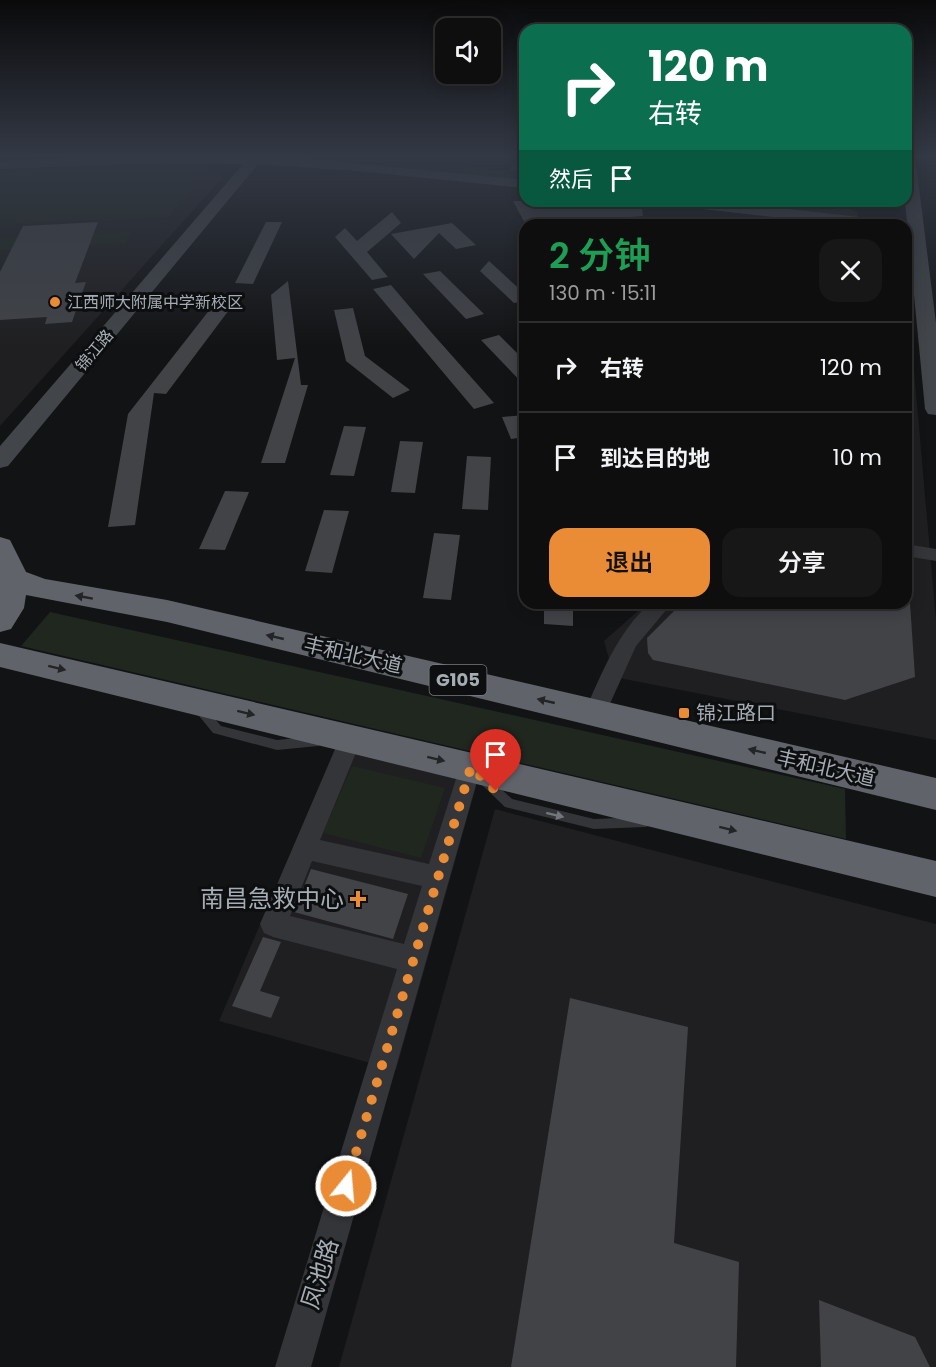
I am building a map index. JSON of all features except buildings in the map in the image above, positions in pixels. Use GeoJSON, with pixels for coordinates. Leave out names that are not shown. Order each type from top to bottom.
{"type":"FeatureCollection","features":[{"type":"Feature","properties":{"kind":"highway"},"geometry":{"type":"LineString","coordinates":[[0,547],[14,579],[9,608],[0,621]]}},
{"type":"Feature","properties":{"kind":"highway","name":"丰和北大道"},"geometry":{"type":"LineString","coordinates":[[14,579],[41,590],[167,611],[936,794]]}},
{"type":"Feature","properties":{"kind":"highway"},"geometry":{"type":"LineString","coordinates":[[0,655],[936,879]]}},
{"type":"Feature","properties":{"kind":"highway"},"geometry":{"type":"LineString","coordinates":[[884,781],[936,772]]}},
{"type":"Feature","properties":{"kind":"highway"},"geometry":{"type":"LineString","coordinates":[[895,869],[936,897]]}},
{"type":"Feature","properties":{"kind":"main road","name":"锦江路"},"geometry":{"type":"LineString","coordinates":[[0,461],[204,220]]}},
{"type":"Feature","properties":{"kind":"main road"},"geometry":{"type":"LineString","coordinates":[[915,221],[936,231]]}},
{"type":"Feature","properties":{"kind":"main road"},"geometry":{"type":"LineString","coordinates":[[915,221],[936,409]]}},
{"type":"Feature","properties":{"kind":"street"},"geometry":{"type":"LineString","coordinates":[[912,551],[936,555]]}},
{"type":"Feature","properties":{"kind":"street"},"geometry":{"type":"LineString","coordinates":[[595,713],[624,645],[655,609]]}},
{"type":"Feature","properties":{"kind":"street"},"geometry":{"type":"LineString","coordinates":[[351,738],[273,924],[414,960]]}},
{"type":"Feature","properties":{"kind":"street","name":"凤池路"},"geometry":{"type":"LineString","coordinates":[[293,1367],[471,767]]}},
{"type":"Feature","properties":{"kind":"street"},"geometry":{"type":"LineString","coordinates":[[305,848],[438,878]]}},
{"type":"Feature","properties":{"kind":"shaded area","name":"江西师大附属中学新校区"},"geometry":{"type":"Polygon","coordinates":[[[0,220],[185,220],[0,426],[0,220]]]}},
{"type":"Feature","properties":{"kind":"shaded area"},"geometry":{"type":"Polygon","coordinates":[[[0,220],[101,220],[0,224],[0,220]]]}},
{"type":"Feature","properties":{"kind":"shaded area"},"geometry":{"type":"Polygon","coordinates":[[[131,232],[126,243],[0,250],[0,238],[131,232]]]}},
{"type":"Feature","properties":{"kind":"shaded area"},"geometry":{"type":"Polygon","coordinates":[[[912,348],[936,620],[936,740],[614,677],[604,641],[640,609],[912,609],[912,348]]]}},
{"type":"Feature","properties":{"kind":"shaded area"},"geometry":{"type":"Polygon","coordinates":[[[50,612],[845,789],[846,839],[21,646],[50,612]]]}},
{"type":"Feature","properties":{"kind":"shaded area","name":"南昌急救中心"},"geometry":{"type":"Polygon","coordinates":[[[336,746],[479,776],[396,1070],[219,1021],[336,746]]]}},
{"type":"Feature","properties":{"kind":"shaded area"},"geometry":{"type":"Polygon","coordinates":[[[352,766],[445,788],[421,858],[323,833],[352,766]]]}},
{"type":"Feature","properties":{"kind":"shaded area"},"geometry":{"type":"Polygon","coordinates":[[[495,809],[936,924],[936,1367],[339,1367],[495,809]]]}},
{"type":"Feature","properties":{"kind":"place","name":"江西师大附属中学新校区"},"geometry":{"type":"Point","coordinates":[55,302]}},
{"type":"Feature","properties":{"kind":"place","name":"锦江路口"},"geometry":{"type":"Point","coordinates":[684,713]}},
{"type":"Feature","properties":{"kind":"place","name":"南昌急救中心"},"geometry":{"type":"Point","coordinates":[358,899]}},
{"type":"Feature","properties":{"kind":"route"},"geometry":{"type":"LineString","coordinates":[[346,1186],[471,767],[496,791]]}}]}
